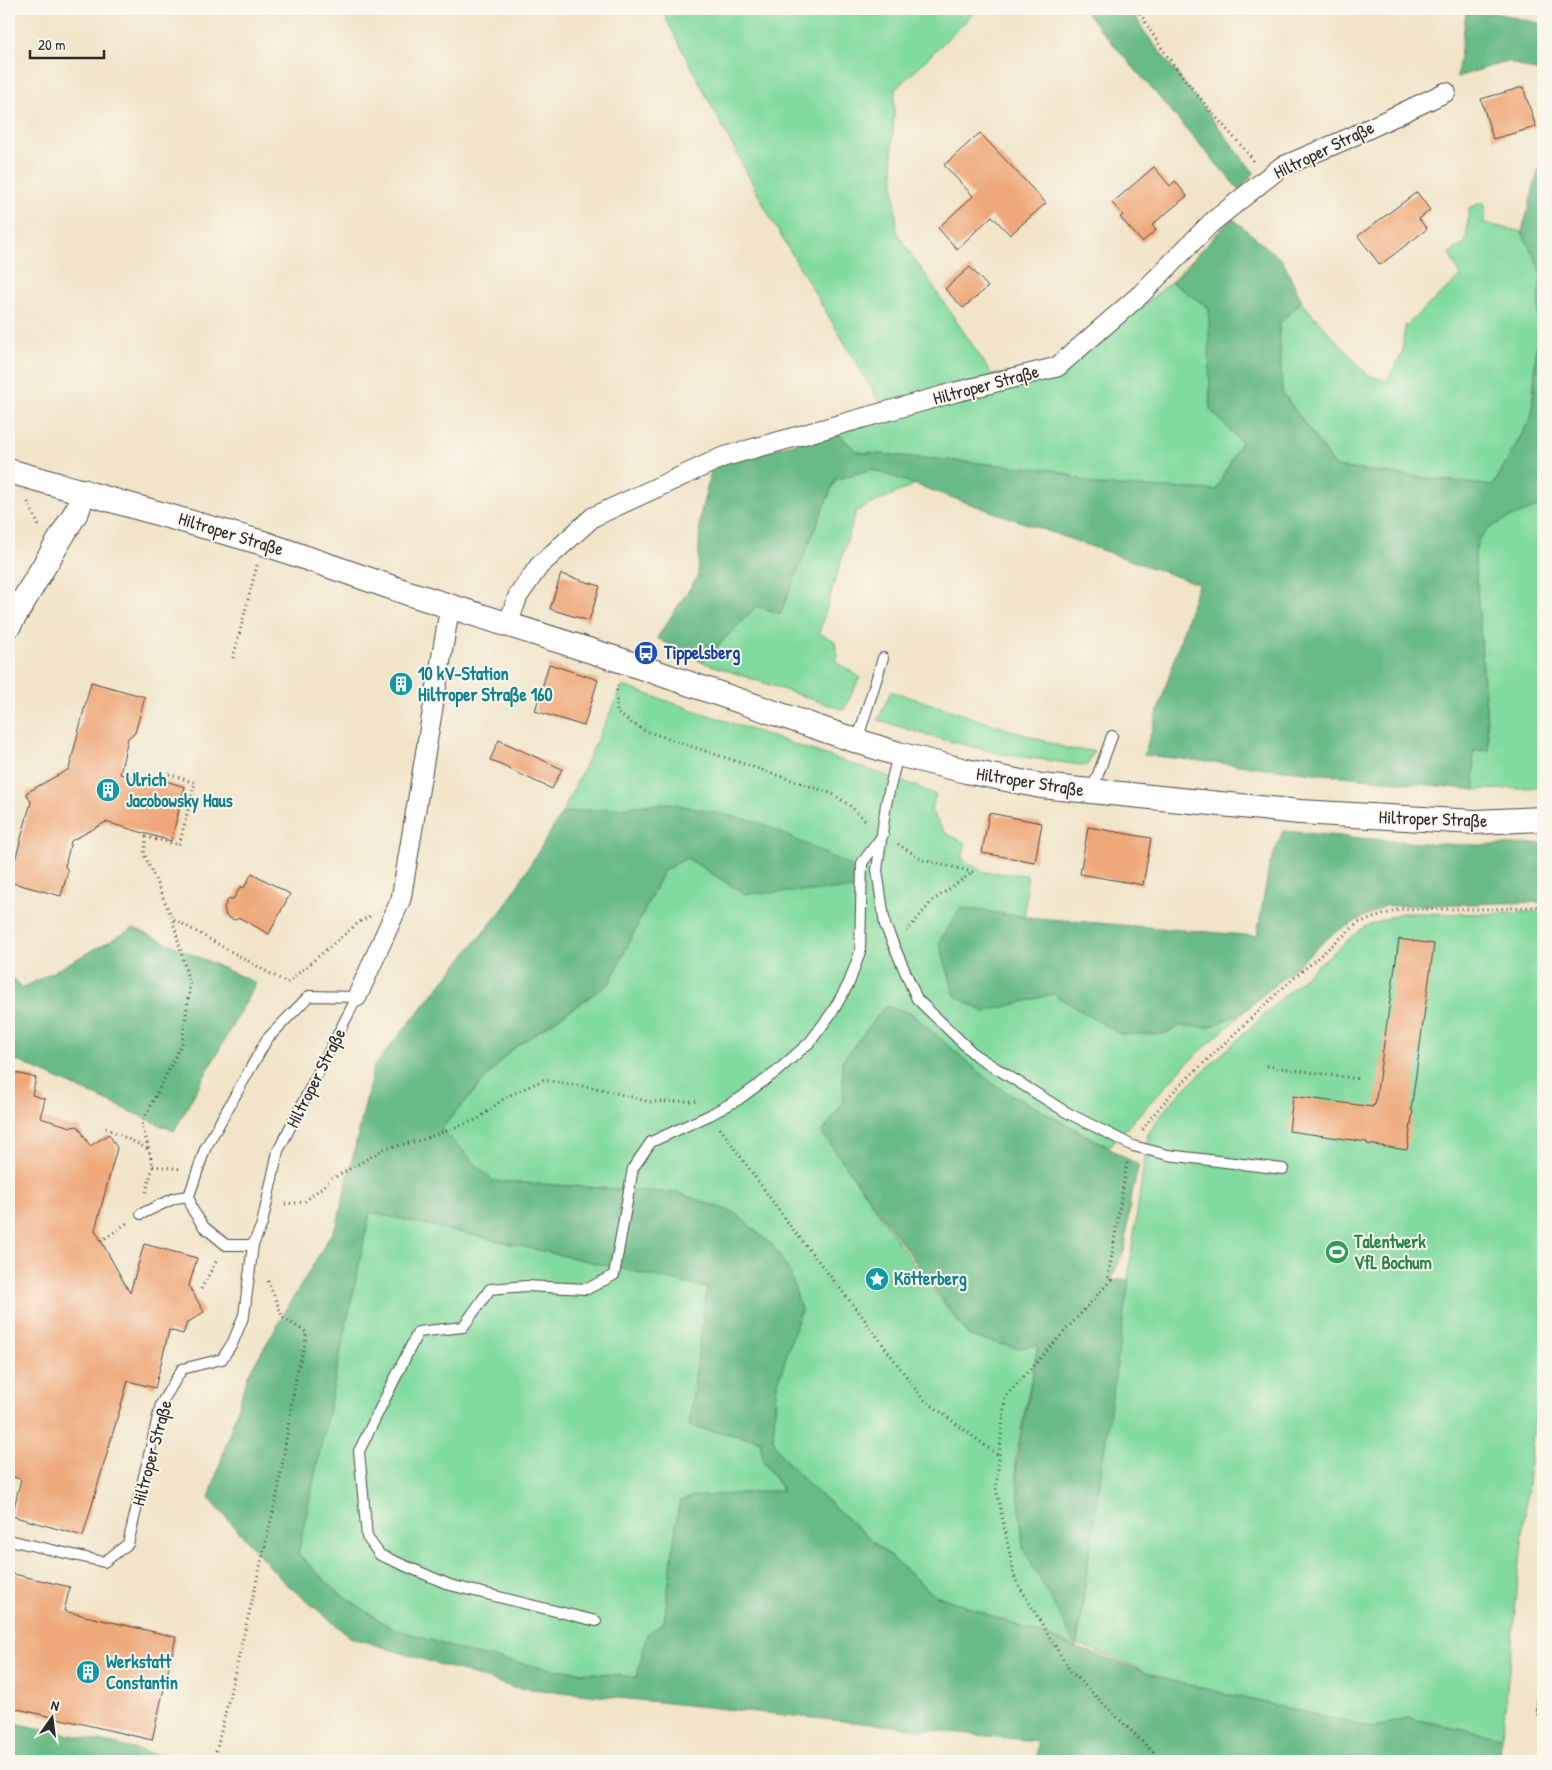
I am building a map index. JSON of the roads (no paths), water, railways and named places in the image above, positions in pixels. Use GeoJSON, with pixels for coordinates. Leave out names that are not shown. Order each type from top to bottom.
{"type":"FeatureCollection","features":[{"type":"Feature","properties":{"kind":"street","name":"Hiltroper Straße"},"geometry":{"type":"LineString","coordinates":[[508,624],[518,596],[539,566],[594,517],[723,457],[946,395],[1057,367],[1141,294],[1211,224],[1281,168],[1446,92]]}},
{"type":"Feature","properties":{"kind":"street","name":"Hiltroper Straße"},"geometry":{"type":"LineString","coordinates":[[9,471],[263,543],[450,606],[623,661],[857,741],[898,754],[966,771],[1041,786],[1300,812],[1475,822],[1543,819]]}},
{"type":"Feature","properties":{"kind":"street"},"geometry":{"type":"LineString","coordinates":[[9,625],[78,509],[83,491]]}},
{"type":"Feature","properties":{"kind":"street","name":"Hiltroper Straße"},"geometry":{"type":"LineString","coordinates":[[357,997],[401,898],[450,606]]}},
{"type":"Feature","properties":{"kind":"lane"},"geometry":{"type":"LineString","coordinates":[[857,741],[883,658]]}},
{"type":"Feature","properties":{"kind":"lane"},"geometry":{"type":"LineString","coordinates":[[1091,792],[1112,736]]}},
{"type":"Feature","properties":{"kind":"lane"},"geometry":{"type":"LineString","coordinates":[[898,754],[886,804],[877,870],[885,925],[917,999],[975,1055],[1066,1112],[1133,1146],[1168,1155],[1282,1169]]}},
{"type":"Feature","properties":{"kind":"lane"},"geometry":{"type":"LineString","coordinates":[[596,1620],[450,1585],[380,1555],[367,1537],[359,1451],[418,1332],[463,1327],[490,1289],[526,1286],[587,1290],[614,1275],[633,1168],[651,1142],[710,1115],[739,1099],[776,1072],[810,1042],[833,1011],[849,983],[860,952],[862,863],[883,834]]}},
{"type":"Feature","properties":{"kind":"lane"},"geometry":{"type":"LineString","coordinates":[[254,1245],[226,1245],[204,1227],[192,1209],[189,1196],[205,1148],[267,1039],[309,996],[357,997]]}},
{"type":"Feature","properties":{"kind":"lane","name":"Hiltroper Straße"},"geometry":{"type":"LineString","coordinates":[[9,1540],[104,1562],[128,1544],[161,1404],[182,1369],[222,1359],[233,1342],[244,1315],[254,1245],[262,1224],[264,1206],[278,1151],[357,997]]}},
{"type":"Feature","properties":{"kind":"lane"},"geometry":{"type":"LineString","coordinates":[[141,1214],[175,1198],[189,1196]]}},
{"type":"Feature","properties":{"kind":"lane"},"geometry":{"type":"LineString","coordinates":[[1543,1692],[1543,1713]]}},
{"type":"Feature","properties":{"kind":"place","name":"Tippelsberg"},"geometry":{"type":"Point","coordinates":[646,653]}},
{"type":"Feature","properties":{"kind":"place","name":"10 kV-Station Hiltroper Straße 160"},"geometry":{"type":"Point","coordinates":[401,684]}},
{"type":"Feature","properties":{"kind":"place","name":"Ulrich Jacobowsky Haus"},"geometry":{"type":"Point","coordinates":[108,790]}},
{"type":"Feature","properties":{"kind":"place","name":"Talentwerk VfL Bochum"},"geometry":{"type":"Point","coordinates":[1337,1252]}},
{"type":"Feature","properties":{"kind":"place","name":"Kötterberg"},"geometry":{"type":"Point","coordinates":[877,1279]}},
{"type":"Feature","properties":{"kind":"place","name":"Werkstatt Constantin"},"geometry":{"type":"Point","coordinates":[88,1672]}}]}
